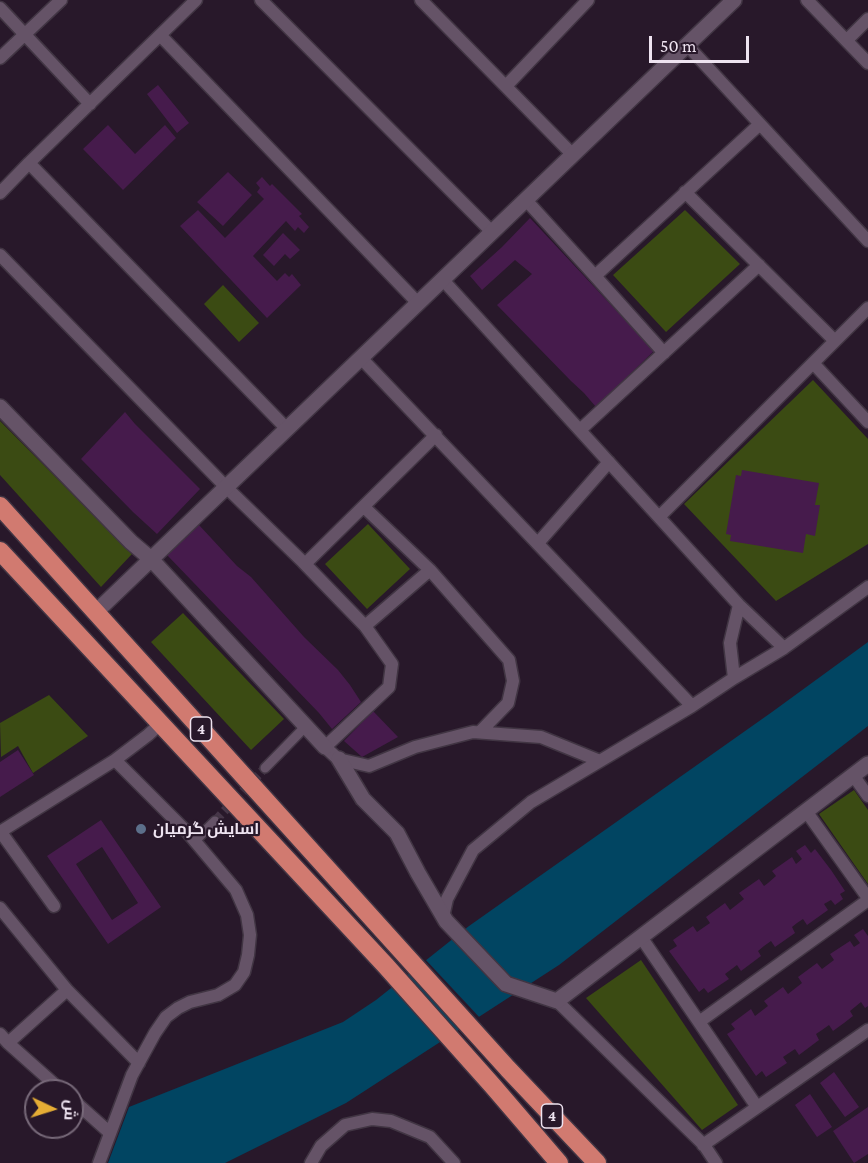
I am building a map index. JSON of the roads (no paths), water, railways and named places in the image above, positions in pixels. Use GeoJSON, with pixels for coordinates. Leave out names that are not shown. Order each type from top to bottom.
{"type":"FeatureCollection","features":[{"type":"Feature","properties":{"kind":"highway","name":"4"},"geometry":{"type":"LineString","coordinates":[[0,506],[508,1069],[597,1163]]}},
{"type":"Feature","properties":{"kind":"highway","name":"4"},"geometry":{"type":"LineString","coordinates":[[0,551],[386,966],[559,1163]]}},
{"type":"Feature","properties":{"kind":"highway"},"geometry":{"type":"LineString","coordinates":[[286,858],[305,844]]}},
{"type":"Feature","properties":{"kind":"street"},"geometry":{"type":"LineString","coordinates":[[0,58],[61,0]]}},
{"type":"Feature","properties":{"kind":"street"},"geometry":{"type":"LineString","coordinates":[[0,193],[196,0]]}},
{"type":"Feature","properties":{"kind":"street"},"geometry":{"type":"LineString","coordinates":[[261,0],[492,232]]}},
{"type":"Feature","properties":{"kind":"street"},"geometry":{"type":"LineString","coordinates":[[421,0],[573,155]]}},
{"type":"Feature","properties":{"kind":"street"},"geometry":{"type":"LineString","coordinates":[[96,612],[734,0]]}},
{"type":"Feature","properties":{"kind":"street"},"geometry":{"type":"LineString","coordinates":[[807,0],[868,63]]}},
{"type":"Feature","properties":{"kind":"street"},"geometry":{"type":"LineString","coordinates":[[506,86],[583,2]]}},
{"type":"Feature","properties":{"kind":"street"},"geometry":{"type":"LineString","coordinates":[[0,8],[90,104]]}},
{"type":"Feature","properties":{"kind":"street"},"geometry":{"type":"LineString","coordinates":[[847,40],[868,19]]}},
{"type":"Feature","properties":{"kind":"street"},"geometry":{"type":"LineString","coordinates":[[160,35],[418,303]]}},
{"type":"Feature","properties":{"kind":"street"},"geometry":{"type":"LineString","coordinates":[[687,45],[868,241]]}},
{"type":"Feature","properties":{"kind":"street"},"geometry":{"type":"LineString","coordinates":[[595,276],[760,124]]}},
{"type":"Feature","properties":{"kind":"street"},"geometry":{"type":"LineString","coordinates":[[28,163],[287,429]]}},
{"type":"Feature","properties":{"kind":"street"},"geometry":{"type":"LineString","coordinates":[[685,192],[835,341]]}},
{"type":"Feature","properties":{"kind":"street"},"geometry":{"type":"LineString","coordinates":[[526,200],[663,353]]}},
{"type":"Feature","properties":{"kind":"street"},"geometry":{"type":"LineString","coordinates":[[0,255],[365,626],[392,664],[389,687],[326,747]]}},
{"type":"Feature","properties":{"kind":"street"},"geometry":{"type":"LineString","coordinates":[[580,430],[759,265]]}},
{"type":"Feature","properties":{"kind":"street"},"geometry":{"type":"LineString","coordinates":[[443,279],[739,605],[784,648]]}},
{"type":"Feature","properties":{"kind":"street"},"geometry":{"type":"LineString","coordinates":[[659,517],[868,308]]}},
{"type":"Feature","properties":{"kind":"street"},"geometry":{"type":"LineString","coordinates":[[361,357],[692,706]]}},
{"type":"Feature","properties":{"kind":"street"},"geometry":{"type":"LineString","coordinates":[[813,363],[868,422]]}},
{"type":"Feature","properties":{"kind":"street"},"geometry":{"type":"LineString","coordinates":[[0,407],[131,542],[151,559],[339,759],[363,799],[398,833],[443,917],[506,984],[557,1001],[703,1145],[716,1163]]}},
{"type":"Feature","properties":{"kind":"street"},"geometry":{"type":"LineString","coordinates":[[305,564],[436,435]]}},
{"type":"Feature","properties":{"kind":"street"},"geometry":{"type":"LineString","coordinates":[[538,543],[609,462]]}},
{"type":"Feature","properties":{"kind":"street"},"geometry":{"type":"LineString","coordinates":[[364,507],[430,570],[509,660],[513,681],[508,704],[480,732]]}},
{"type":"Feature","properties":{"kind":"street"},"geometry":{"type":"LineString","coordinates":[[365,626],[430,570]]}},
{"type":"Feature","properties":{"kind":"street"},"geometry":{"type":"LineString","coordinates":[[443,917],[447,899],[473,850],[531,802],[784,648],[868,587]]}},
{"type":"Feature","properties":{"kind":"street"},"geometry":{"type":"LineString","coordinates":[[734,678],[730,643],[739,605]]}},
{"type":"Feature","properties":{"kind":"street"},"geometry":{"type":"LineString","coordinates":[[54,906],[0,832],[115,760],[160,724]]}},
{"type":"Feature","properties":{"kind":"street"},"geometry":{"type":"LineString","coordinates":[[265,768],[306,726]]}},
{"type":"Feature","properties":{"kind":"street"},"geometry":{"type":"LineString","coordinates":[[339,759],[369,766],[415,747],[480,732],[541,737],[600,761]]}},
{"type":"Feature","properties":{"kind":"street"},"geometry":{"type":"LineString","coordinates":[[99,1163],[132,1075],[155,1033],[166,1017],[178,1008],[190,1002],[218,995],[235,985],[244,972],[250,935],[247,915],[236,890],[195,841],[115,760]]}},
{"type":"Feature","properties":{"kind":"street"},"geometry":{"type":"LineString","coordinates":[[557,1001],[868,764]]}},
{"type":"Feature","properties":{"kind":"street"},"geometry":{"type":"LineString","coordinates":[[853,776],[868,796]]}},
{"type":"Feature","properties":{"kind":"street"},"geometry":{"type":"LineString","coordinates":[[699,1022],[868,899],[806,811]]}},
{"type":"Feature","properties":{"kind":"street"},"geometry":{"type":"LineString","coordinates":[[195,841],[214,821]]}},
{"type":"Feature","properties":{"kind":"street"},"geometry":{"type":"LineString","coordinates":[[0,908],[67,990],[139,1063]]}},
{"type":"Feature","properties":{"kind":"street"},"geometry":{"type":"LineString","coordinates":[[641,937],[757,1107]]}},
{"type":"Feature","properties":{"kind":"street"},"geometry":{"type":"LineString","coordinates":[[50,1079],[4,1038],[67,990]]}},
{"type":"Feature","properties":{"kind":"street"},"geometry":{"type":"LineString","coordinates":[[703,1145],[868,1030]]}},
{"type":"Feature","properties":{"kind":"street"},"geometry":{"type":"LineString","coordinates":[[84,1110],[110,1133]]}},
{"type":"Feature","properties":{"kind":"street"},"geometry":{"type":"LineString","coordinates":[[311,1163],[321,1146],[345,1125],[372,1119],[391,1121],[430,1137],[454,1163]]}},
{"type":"Feature","properties":{"kind":"water"},"geometry":{"type":"Polygon","coordinates":[[[868,642],[868,726],[559,965],[346,1103],[225,1163],[108,1163],[129,1107],[343,1022],[376,1000],[469,926],[868,642]]]}},
{"type":"Feature","properties":{"kind":"tunnel"},"geometry":{"type":"LineString","coordinates":[[215,821],[265,768]]}},
{"type":"Feature","properties":{"kind":"place","name":"اسايش گرميان"},"geometry":{"type":"Point","coordinates":[141,829]}}]}
